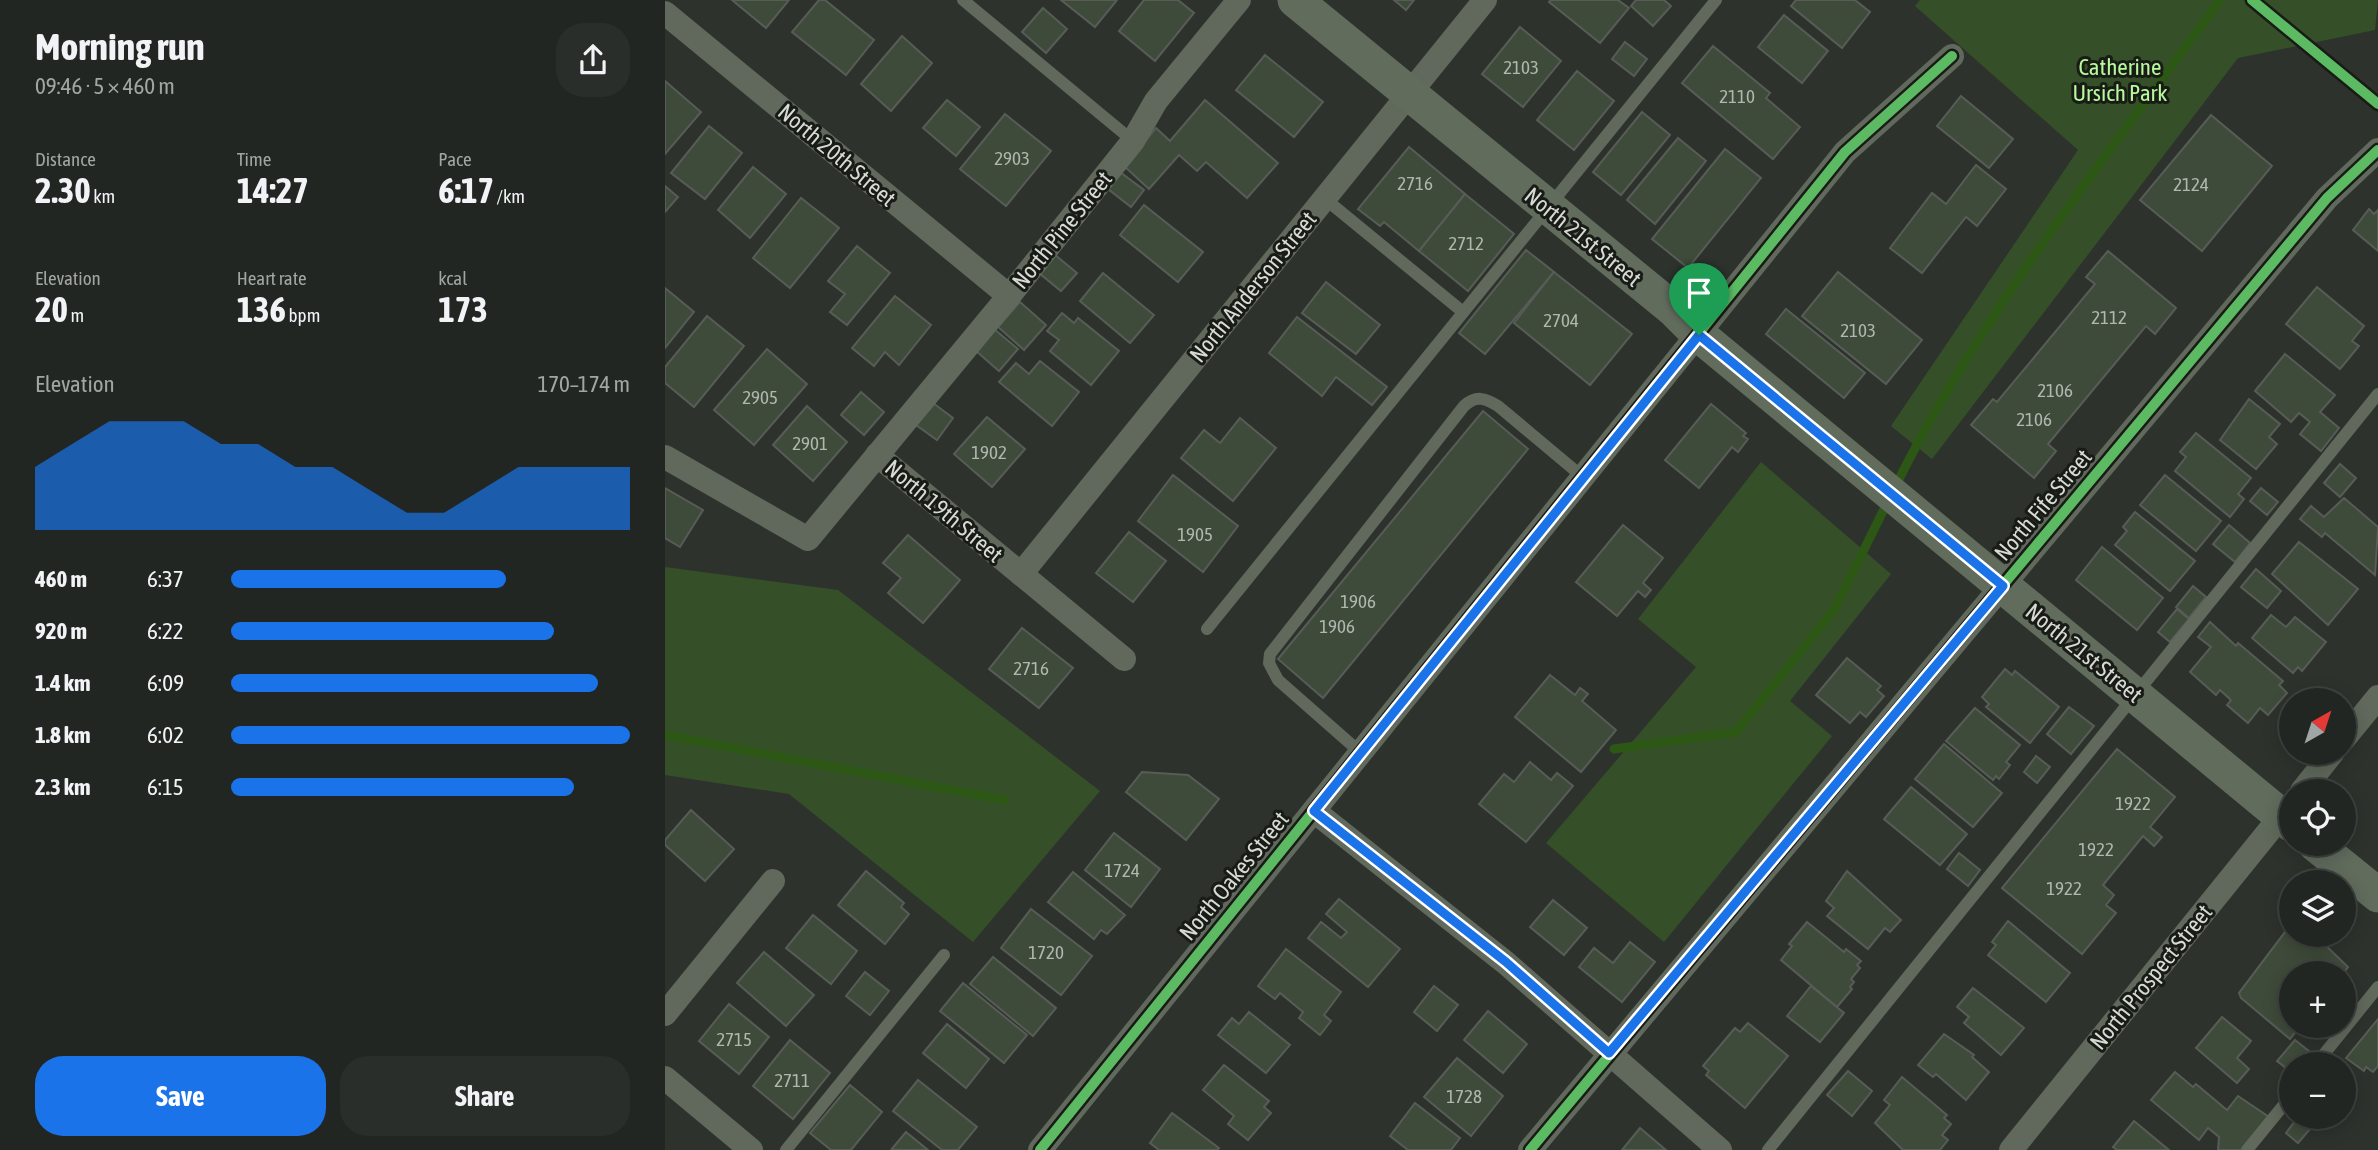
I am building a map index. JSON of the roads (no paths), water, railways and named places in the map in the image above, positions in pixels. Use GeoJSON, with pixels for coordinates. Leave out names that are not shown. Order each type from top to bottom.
{"type":"FeatureCollection","features":[{"type":"Feature","properties":{"kind":"main road","name":"North 21st Street"},"geometry":{"type":"LineString","coordinates":[[1296,0],[1546,208],[1673,309],[1699,335],[2135,695],[2279,800]]}},
{"type":"Feature","properties":{"kind":"main road"},"geometry":{"type":"LineString","coordinates":[[2330,856],[2378,895]]}},
{"type":"Feature","properties":{"kind":"street","name":"North Pine Street"},"geometry":{"type":"LineString","coordinates":[[877,455],[1133,141],[1156,101],[1239,0]]}},
{"type":"Feature","properties":{"kind":"street","name":"North Anderson Street"},"geometry":{"type":"LineString","coordinates":[[1021,574],[1486,0]]}},
{"type":"Feature","properties":{"kind":"street","name":"North 20th Street"},"geometry":{"type":"LineString","coordinates":[[665,13],[1009,296]]}},
{"type":"Feature","properties":{"kind":"street","name":"North Oakes Street"},"geometry":{"type":"LineString","coordinates":[[1040,1150],[1845,152],[1952,56]]}},
{"type":"Feature","properties":{"kind":"street","name":"North Fife Street"},"geometry":{"type":"LineString","coordinates":[[1530,1150],[1995,580],[2327,198],[2378,150]]}},
{"type":"Feature","properties":{"kind":"street","name":"North 19th Street"},"geometry":{"type":"LineString","coordinates":[[665,457],[808,539],[877,455],[1125,659]]}},
{"type":"Feature","properties":{"kind":"street"},"geometry":{"type":"LineString","coordinates":[[2356,724],[2378,697]]}},
{"type":"Feature","properties":{"kind":"street"},"geometry":{"type":"LineString","coordinates":[[1314,811],[1506,962],[1720,1150]]}},
{"type":"Feature","properties":{"kind":"street","name":"North Prospect Street"},"geometry":{"type":"LineString","coordinates":[[2011,1150],[2279,824]]}},
{"type":"Feature","properties":{"kind":"street"},"geometry":{"type":"LineString","coordinates":[[665,1014],[773,881]]}},
{"type":"Feature","properties":{"kind":"street"},"geometry":{"type":"LineString","coordinates":[[665,1078],[751,1150]]}},
{"type":"Feature","properties":{"kind":"lane"},"geometry":{"type":"LineString","coordinates":[[963,0],[1133,141]]}},
{"type":"Feature","properties":{"kind":"lane"},"geometry":{"type":"LineString","coordinates":[[1207,629],[1716,0]]}},
{"type":"Feature","properties":{"kind":"lane"},"geometry":{"type":"LineString","coordinates":[[1324,198],[1463,312]]}},
{"type":"Feature","properties":{"kind":"lane"},"geometry":{"type":"LineString","coordinates":[[1768,1150],[2378,394]]}},
{"type":"Feature","properties":{"kind":"lane"},"geometry":{"type":"LineString","coordinates":[[1361,753],[1278,680],[1269,663],[1271,654],[1464,406],[1475,398],[1485,398],[1584,478]]}},
{"type":"Feature","properties":{"kind":"lane"},"geometry":{"type":"LineString","coordinates":[[786,1150],[944,955]]}},
{"type":"Feature","properties":{"kind":"lane"},"geometry":{"type":"LineString","coordinates":[[2326,1052],[2378,987]]}},
{"type":"Feature","properties":{"kind":"lane"},"geometry":{"type":"LineString","coordinates":[[2247,1150],[2279,1111]]}},
{"type":"Feature","properties":{"kind":"waterway"},"geometry":{"type":"LineString","coordinates":[[1894,489],[1928,424],[2005,299],[2089,178],[2220,0]]}},
{"type":"Feature","properties":{"kind":"waterway"},"geometry":{"type":"LineString","coordinates":[[1614,749],[1736,732],[1834,610],[1888,501]]}},
{"type":"Feature","properties":{"kind":"waterway"},"geometry":{"type":"LineString","coordinates":[[665,735],[1005,800]]}},
{"type":"Feature","properties":{"kind":"park label","name":"Catherine Ursich Park"},"geometry":{"type":"Point","coordinates":[2120,80]}}]}
